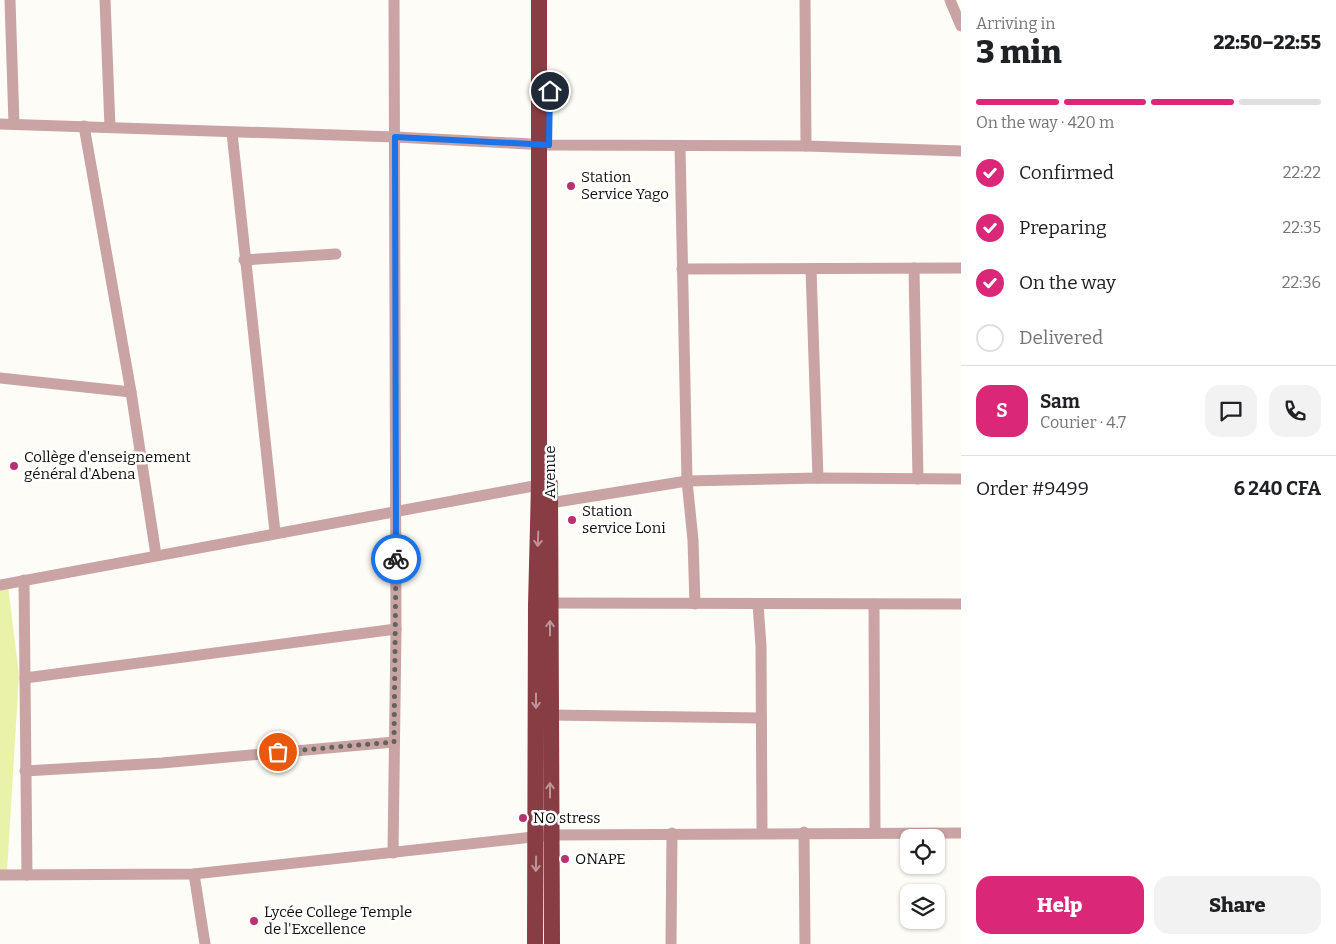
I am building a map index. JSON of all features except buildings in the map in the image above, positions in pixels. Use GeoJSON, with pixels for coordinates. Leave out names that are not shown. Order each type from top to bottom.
{"type":"FeatureCollection","features":[{"type":"Feature","properties":{"kind":"highway"},"geometry":{"type":"LineString","coordinates":[[536,944],[544,835],[536,605],[544,145],[539,0]]}},
{"type":"Feature","properties":{"kind":"highway","name":"Avenue"},"geometry":{"type":"LineString","coordinates":[[550,0],[544,145],[550,503],[550,715],[544,835],[552,944]]}},
{"type":"Feature","properties":{"kind":"street"},"geometry":{"type":"LineString","coordinates":[[10,0],[14,124]]}},
{"type":"Feature","properties":{"kind":"street"},"geometry":{"type":"LineString","coordinates":[[105,0],[110,127]]}},
{"type":"Feature","properties":{"kind":"street"},"geometry":{"type":"LineString","coordinates":[[393,853],[396,629],[394,0]]}},
{"type":"Feature","properties":{"kind":"street"},"geometry":{"type":"LineString","coordinates":[[804,0],[806,146]]}},
{"type":"Feature","properties":{"kind":"street"},"geometry":{"type":"LineString","coordinates":[[950,0],[961,26]]}},
{"type":"Feature","properties":{"kind":"street"},"geometry":{"type":"LineString","coordinates":[[0,124],[395,137],[544,145],[806,146],[961,151]]}},
{"type":"Feature","properties":{"kind":"street"},"geometry":{"type":"LineString","coordinates":[[84,126],[132,392],[156,555]]}},
{"type":"Feature","properties":{"kind":"street"},"geometry":{"type":"LineString","coordinates":[[232,133],[244,260],[275,532]]}},
{"type":"Feature","properties":{"kind":"street"},"geometry":{"type":"LineString","coordinates":[[680,147],[687,480],[693,540],[695,604]]}},
{"type":"Feature","properties":{"kind":"street"},"geometry":{"type":"LineString","coordinates":[[244,260],[336,254]]}},
{"type":"Feature","properties":{"kind":"street"},"geometry":{"type":"LineString","coordinates":[[914,268],[918,479]]}},
{"type":"Feature","properties":{"kind":"street"},"geometry":{"type":"LineString","coordinates":[[682,269],[961,268]]}},
{"type":"Feature","properties":{"kind":"street"},"geometry":{"type":"LineString","coordinates":[[811,269],[818,478]]}},
{"type":"Feature","properties":{"kind":"street"},"geometry":{"type":"LineString","coordinates":[[0,378],[132,392]]}},
{"type":"Feature","properties":{"kind":"street"},"geometry":{"type":"LineString","coordinates":[[550,503],[687,480],[818,478],[961,479]]}},
{"type":"Feature","properties":{"kind":"street"},"geometry":{"type":"LineString","coordinates":[[0,585],[275,532],[539,485]]}},
{"type":"Feature","properties":{"kind":"street"},"geometry":{"type":"LineString","coordinates":[[24,580],[27,875]]}},
{"type":"Feature","properties":{"kind":"street"},"geometry":{"type":"LineString","coordinates":[[550,603],[961,604]]}},
{"type":"Feature","properties":{"kind":"street"},"geometry":{"type":"LineString","coordinates":[[758,604],[761,646],[762,832]]}},
{"type":"Feature","properties":{"kind":"street"},"geometry":{"type":"LineString","coordinates":[[874,604],[875,833]]}},
{"type":"Feature","properties":{"kind":"street"},"geometry":{"type":"LineString","coordinates":[[25,678],[396,629]]}},
{"type":"Feature","properties":{"kind":"street"},"geometry":{"type":"LineString","coordinates":[[550,715],[761,718]]}},
{"type":"Feature","properties":{"kind":"street"},"geometry":{"type":"LineString","coordinates":[[25,771],[172,762],[394,742]]}},
{"type":"Feature","properties":{"kind":"street"},"geometry":{"type":"LineString","coordinates":[[0,875],[194,874],[544,835],[762,832],[961,833]]}},
{"type":"Feature","properties":{"kind":"street"},"geometry":{"type":"LineString","coordinates":[[804,832],[805,944]]}},
{"type":"Feature","properties":{"kind":"street"},"geometry":{"type":"LineString","coordinates":[[671,944],[672,833]]}},
{"type":"Feature","properties":{"kind":"street"},"geometry":{"type":"LineString","coordinates":[[194,874],[205,944]]}},
{"type":"Feature","properties":{"kind":"green space"},"geometry":{"type":"Polygon","coordinates":[[[8,586],[19,675],[7,872],[0,872],[0,588],[8,586]]]}},
{"type":"Feature","properties":{"kind":"way so far"},"geometry":{"type":"LineString","coordinates":[[278,752],[394,742],[396,559]]}},
{"type":"Feature","properties":{"kind":"place","name":"Station Service Yago"},"geometry":{"type":"Point","coordinates":[571,186]}},
{"type":"Feature","properties":{"kind":"place","name":"Collège d'enseignement général d'Abena"},"geometry":{"type":"Point","coordinates":[14,466]}},
{"type":"Feature","properties":{"kind":"place","name":"Station service Loni"},"geometry":{"type":"Point","coordinates":[572,520]}},
{"type":"Feature","properties":{"kind":"place","name":"NO stress"},"geometry":{"type":"Point","coordinates":[523,818]}},
{"type":"Feature","properties":{"kind":"place","name":"ONAPE"},"geometry":{"type":"Point","coordinates":[565,859]}},
{"type":"Feature","properties":{"kind":"place","name":"Lycée College Temple de l'Excellence"},"geometry":{"type":"Point","coordinates":[254,921]}},
{"type":"Feature","properties":{"kind":"route"},"geometry":{"type":"LineString","coordinates":[[396,559],[395,137],[549,145],[550,91]]}}]}
